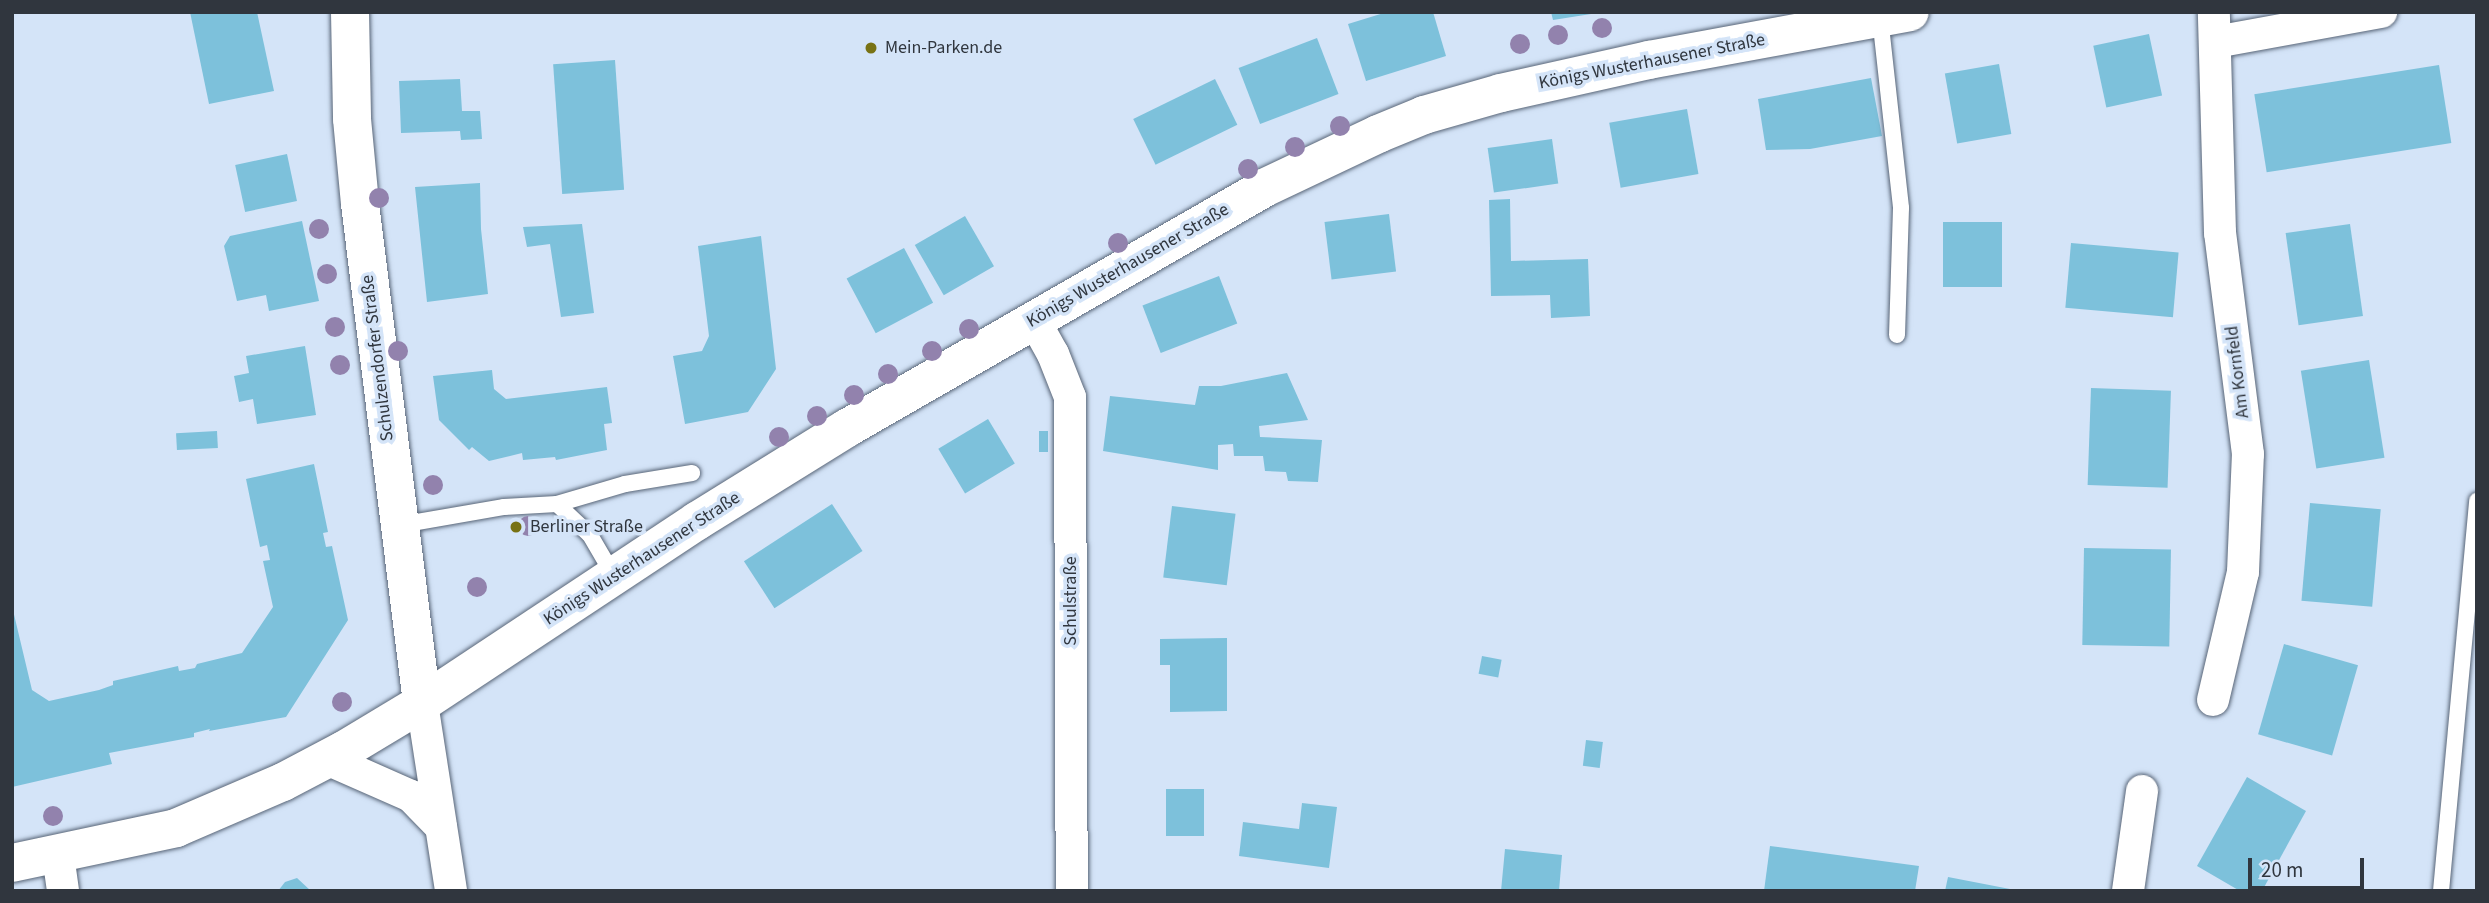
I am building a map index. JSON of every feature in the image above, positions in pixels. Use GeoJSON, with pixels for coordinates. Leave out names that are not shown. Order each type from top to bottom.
{"type":"FeatureCollection","features":[{"type":"Feature","properties":{"kind":"main road","name":"Schulzendorfer Straße"},"geometry":{"type":"LineString","coordinates":[[350,12],[352,119],[398,526],[422,703]]}},
{"type":"Feature","properties":{"kind":"main road","name":"Königs Wusterhausener Straße"},"geometry":{"type":"LineString","coordinates":[[422,703],[614,576],[838,434],[1264,188],[1424,115],[1501,93],[1649,60],[1895,15]]}},
{"type":"Feature","properties":{"kind":"main road"},"geometry":{"type":"LineString","coordinates":[[12,863],[60,873],[176,828],[283,782],[422,703]]}},
{"type":"Feature","properties":{"kind":"street","name":"Am Kornfeld"},"geometry":{"type":"LineString","coordinates":[[2213,700],[2243,572],[2248,454],[2220,233],[2215,27],[2381,12]]}},
{"type":"Feature","properties":{"kind":"street","name":"Schulstraße"},"geometry":{"type":"LineString","coordinates":[[1034,320],[1053,354],[1070,397],[1079,890]]}},
{"type":"Feature","properties":{"kind":"street"},"geometry":{"type":"LineString","coordinates":[[422,703],[451,891]]}},
{"type":"Feature","properties":{"kind":"street"},"geometry":{"type":"LineString","coordinates":[[327,759],[411,796],[441,827]]}},
{"type":"Feature","properties":{"kind":"street"},"geometry":{"type":"LineString","coordinates":[[2128,891],[2142,791]]}},
{"type":"Feature","properties":{"kind":"lane"},"geometry":{"type":"LineString","coordinates":[[1895,15],[1901,208],[1897,335]]}},
{"type":"Feature","properties":{"kind":"lane"},"geometry":{"type":"LineString","coordinates":[[398,526],[504,507],[557,504],[625,484],[692,473]]}},
{"type":"Feature","properties":{"kind":"lane"},"geometry":{"type":"LineString","coordinates":[[2441,891],[2477,501]]}},
{"type":"Feature","properties":{"kind":"lane"},"geometry":{"type":"LineString","coordinates":[[557,504],[590,535],[614,576]]}},
{"type":"Feature","properties":{"kind":"building"},"geometry":{"type":"Polygon","coordinates":[[[190,12],[257,12],[274,91],[209,104],[190,12]]]}},
{"type":"Feature","properties":{"kind":"building"},"geometry":{"type":"Polygon","coordinates":[[[1387,12],[1433,12],[1446,56],[1366,81],[1348,24],[1387,12]]]}},
{"type":"Feature","properties":{"kind":"building"},"geometry":{"type":"Polygon","coordinates":[[[1551,12],[1590,12],[1591,14],[1553,20],[1551,12]]]}},
{"type":"Feature","properties":{"kind":"building"},"geometry":{"type":"Polygon","coordinates":[[[2149,34],[2162,96],[2106,107],[2093,46],[2149,34]]]}},
{"type":"Feature","properties":{"kind":"building"},"geometry":{"type":"Polygon","coordinates":[[[1317,38],[1339,94],[1260,124],[1239,68],[1317,38]]]}},
{"type":"Feature","properties":{"kind":"building"},"geometry":{"type":"Polygon","coordinates":[[[615,60],[624,190],[562,194],[553,64],[615,60]]]}},
{"type":"Feature","properties":{"kind":"building"},"geometry":{"type":"Polygon","coordinates":[[[1999,64],[2011,134],[1957,143],[1945,74],[1999,64]]]}},
{"type":"Feature","properties":{"kind":"building"},"geometry":{"type":"Polygon","coordinates":[[[2439,65],[2451,143],[2267,172],[2254,94],[2439,65]]]}},
{"type":"Feature","properties":{"kind":"building"},"geometry":{"type":"Polygon","coordinates":[[[1871,78],[1882,136],[1810,149],[1766,150],[1758,99],[1871,78]]]}},
{"type":"Feature","properties":{"kind":"building"},"geometry":{"type":"Polygon","coordinates":[[[460,79],[462,111],[480,111],[482,139],[461,140],[460,131],[401,133],[399,81],[460,79]]]}},
{"type":"Feature","properties":{"kind":"building"},"geometry":{"type":"Polygon","coordinates":[[[1215,79],[1237,125],[1156,165],[1133,119],[1215,79]]]}},
{"type":"Feature","properties":{"kind":"building"},"geometry":{"type":"Polygon","coordinates":[[[1687,109],[1698,174],[1621,188],[1609,123],[1687,109]]]}},
{"type":"Feature","properties":{"kind":"building"},"geometry":{"type":"Polygon","coordinates":[[[1552,139],[1558,184],[1494,193],[1488,148],[1552,139]]]}},
{"type":"Feature","properties":{"kind":"building"},"geometry":{"type":"Polygon","coordinates":[[[287,154],[297,201],[245,212],[235,165],[287,154]]]}},
{"type":"Feature","properties":{"kind":"building"},"geometry":{"type":"Polygon","coordinates":[[[480,183],[481,229],[488,294],[427,302],[415,187],[480,183]]]}},
{"type":"Feature","properties":{"kind":"building"},"geometry":{"type":"Polygon","coordinates":[[[1510,199],[1511,261],[1588,259],[1590,316],[1551,318],[1550,295],[1491,296],[1489,200],[1510,199]]]}},
{"type":"Feature","properties":{"kind":"building"},"geometry":{"type":"Polygon","coordinates":[[[1389,214],[1396,272],[1332,279],[1324,222],[1389,214]]]}},
{"type":"Feature","properties":{"kind":"building"},"geometry":{"type":"Polygon","coordinates":[[[965,216],[994,266],[944,295],[915,245],[965,216]]]}},
{"type":"Feature","properties":{"kind":"building"},"geometry":{"type":"Polygon","coordinates":[[[302,221],[319,301],[269,311],[266,295],[237,301],[224,246],[230,236],[302,221]]]}},
{"type":"Feature","properties":{"kind":"building"},"geometry":{"type":"Polygon","coordinates":[[[1943,222],[2002,222],[2002,287],[1943,287],[1943,222]]]}},
{"type":"Feature","properties":{"kind":"building"},"geometry":{"type":"Polygon","coordinates":[[[582,224],[594,313],[561,317],[550,244],[527,247],[523,227],[582,224]]]}},
{"type":"Feature","properties":{"kind":"building"},"geometry":{"type":"Polygon","coordinates":[[[2350,224],[2363,316],[2299,325],[2286,233],[2350,224]]]}},
{"type":"Feature","properties":{"kind":"building"},"geometry":{"type":"Polygon","coordinates":[[[761,236],[776,369],[748,412],[685,424],[673,356],[702,351],[709,336],[698,246],[761,236]]]}},
{"type":"Feature","properties":{"kind":"building"},"geometry":{"type":"Polygon","coordinates":[[[2071,243],[2179,252],[2173,317],[2065,308],[2071,243]]]}},
{"type":"Feature","properties":{"kind":"building"},"geometry":{"type":"Polygon","coordinates":[[[904,248],[933,303],[876,333],[847,279],[904,248]]]}},
{"type":"Feature","properties":{"kind":"building"},"geometry":{"type":"Polygon","coordinates":[[[1219,276],[1237,324],[1161,353],[1142,305],[1219,276]]]}},
{"type":"Feature","properties":{"kind":"building"},"geometry":{"type":"Polygon","coordinates":[[[305,346],[316,415],[257,424],[253,399],[239,402],[234,376],[249,373],[246,356],[305,346]]]}},
{"type":"Feature","properties":{"kind":"building"},"geometry":{"type":"Polygon","coordinates":[[[2369,360],[2384,458],[2316,469],[2301,371],[2369,360]]]}},
{"type":"Feature","properties":{"kind":"building"},"geometry":{"type":"Polygon","coordinates":[[[492,370],[494,389],[506,399],[607,387],[612,423],[604,424],[607,450],[556,460],[555,457],[523,460],[522,453],[489,461],[472,447],[469,450],[439,420],[433,376],[492,370]]]}},
{"type":"Feature","properties":{"kind":"building"},"geometry":{"type":"Polygon","coordinates":[[[1287,373],[1308,420],[1259,426],[1260,437],[1322,440],[1318,482],[1288,481],[1286,472],[1265,471],[1263,456],[1234,456],[1233,444],[1218,445],[1218,470],[1103,451],[1110,396],[1195,405],[1199,386],[1221,386],[1287,373]]]}},
{"type":"Feature","properties":{"kind":"building"},"geometry":{"type":"Polygon","coordinates":[[[2091,388],[2171,391],[2168,488],[2088,485],[2091,388]]]}},
{"type":"Feature","properties":{"kind":"building"},"geometry":{"type":"Polygon","coordinates":[[[988,419],[1015,464],[965,493],[938,449],[988,419]]]}},
{"type":"Feature","properties":{"kind":"building"},"geometry":{"type":"Polygon","coordinates":[[[217,431],[218,448],[177,450],[176,433],[217,431]]]}},
{"type":"Feature","properties":{"kind":"building"},"geometry":{"type":"Polygon","coordinates":[[[1039,431],[1048,431],[1048,452],[1039,452],[1039,431]]]}},
{"type":"Feature","properties":{"kind":"building"},"geometry":{"type":"Polygon","coordinates":[[[314,464],[328,532],[323,533],[326,547],[332,546],[348,620],[286,717],[209,731],[210,729],[194,733],[194,737],[109,753],[112,764],[12,787],[12,606],[32,690],[49,701],[99,690],[113,685],[113,681],[178,666],[179,671],[195,668],[197,664],[242,653],[273,607],[263,561],[270,560],[267,545],[260,547],[246,479],[314,464]]]}},
{"type":"Feature","properties":{"kind":"building"},"geometry":{"type":"Polygon","coordinates":[[[2310,503],[2381,509],[2372,607],[2301,601],[2310,503]]]}},
{"type":"Feature","properties":{"kind":"building"},"geometry":{"type":"Polygon","coordinates":[[[832,504],[862,551],[774,608],[744,561],[832,504]]]}},
{"type":"Feature","properties":{"kind":"building"},"geometry":{"type":"Polygon","coordinates":[[[1172,506],[1236,514],[1227,585],[1163,577],[1172,506]]]}},
{"type":"Feature","properties":{"kind":"building"},"geometry":{"type":"Polygon","coordinates":[[[2084,548],[2171,550],[2169,647],[2082,645],[2084,548]]]}},
{"type":"Feature","properties":{"kind":"building"},"geometry":{"type":"Polygon","coordinates":[[[1227,638],[1227,711],[1170,712],[1170,665],[1160,665],[1160,639],[1227,638]]]}},
{"type":"Feature","properties":{"kind":"building"},"geometry":{"type":"Polygon","coordinates":[[[2284,644],[2358,665],[2332,756],[2258,734],[2284,644]]]}},
{"type":"Feature","properties":{"kind":"building"},"geometry":{"type":"Polygon","coordinates":[[[1482,656],[1502,660],[1498,677],[1479,674],[1482,656]]]}},
{"type":"Feature","properties":{"kind":"building"},"geometry":{"type":"Polygon","coordinates":[[[1586,740],[1603,742],[1600,768],[1583,766],[1586,740]]]}},
{"type":"Feature","properties":{"kind":"building"},"geometry":{"type":"Polygon","coordinates":[[[2247,777],[2306,811],[2262,891],[2240,891],[2197,866],[2247,777]]]}},
{"type":"Feature","properties":{"kind":"building"},"geometry":{"type":"Polygon","coordinates":[[[1166,789],[1204,789],[1204,836],[1166,836],[1166,789]]]}},
{"type":"Feature","properties":{"kind":"building"},"geometry":{"type":"Polygon","coordinates":[[[1302,803],[1337,807],[1329,868],[1239,856],[1243,822],[1299,829],[1302,803]]]}},
{"type":"Feature","properties":{"kind":"building"},"geometry":{"type":"Polygon","coordinates":[[[1770,846],[1919,866],[1915,891],[1764,891],[1770,846]]]}},
{"type":"Feature","properties":{"kind":"building"},"geometry":{"type":"Polygon","coordinates":[[[1505,849],[1562,855],[1559,891],[1501,891],[1505,849]]]}},
{"type":"Feature","properties":{"kind":"building"},"geometry":{"type":"Polygon","coordinates":[[[1948,877],[2010,889],[1945,891],[1948,877]]]}},
{"type":"Feature","properties":{"kind":"building"},"geometry":{"type":"Polygon","coordinates":[[[297,878],[311,891],[278,891],[285,882],[297,878]]]}},
{"type":"Feature","properties":{"kind":"place","name":"Mein-Parken.de"},"geometry":{"type":"Point","coordinates":[871,48]}},
{"type":"Feature","properties":{"kind":"place","name":"Berliner Straße"},"geometry":{"type":"Point","coordinates":[516,527]}}]}
